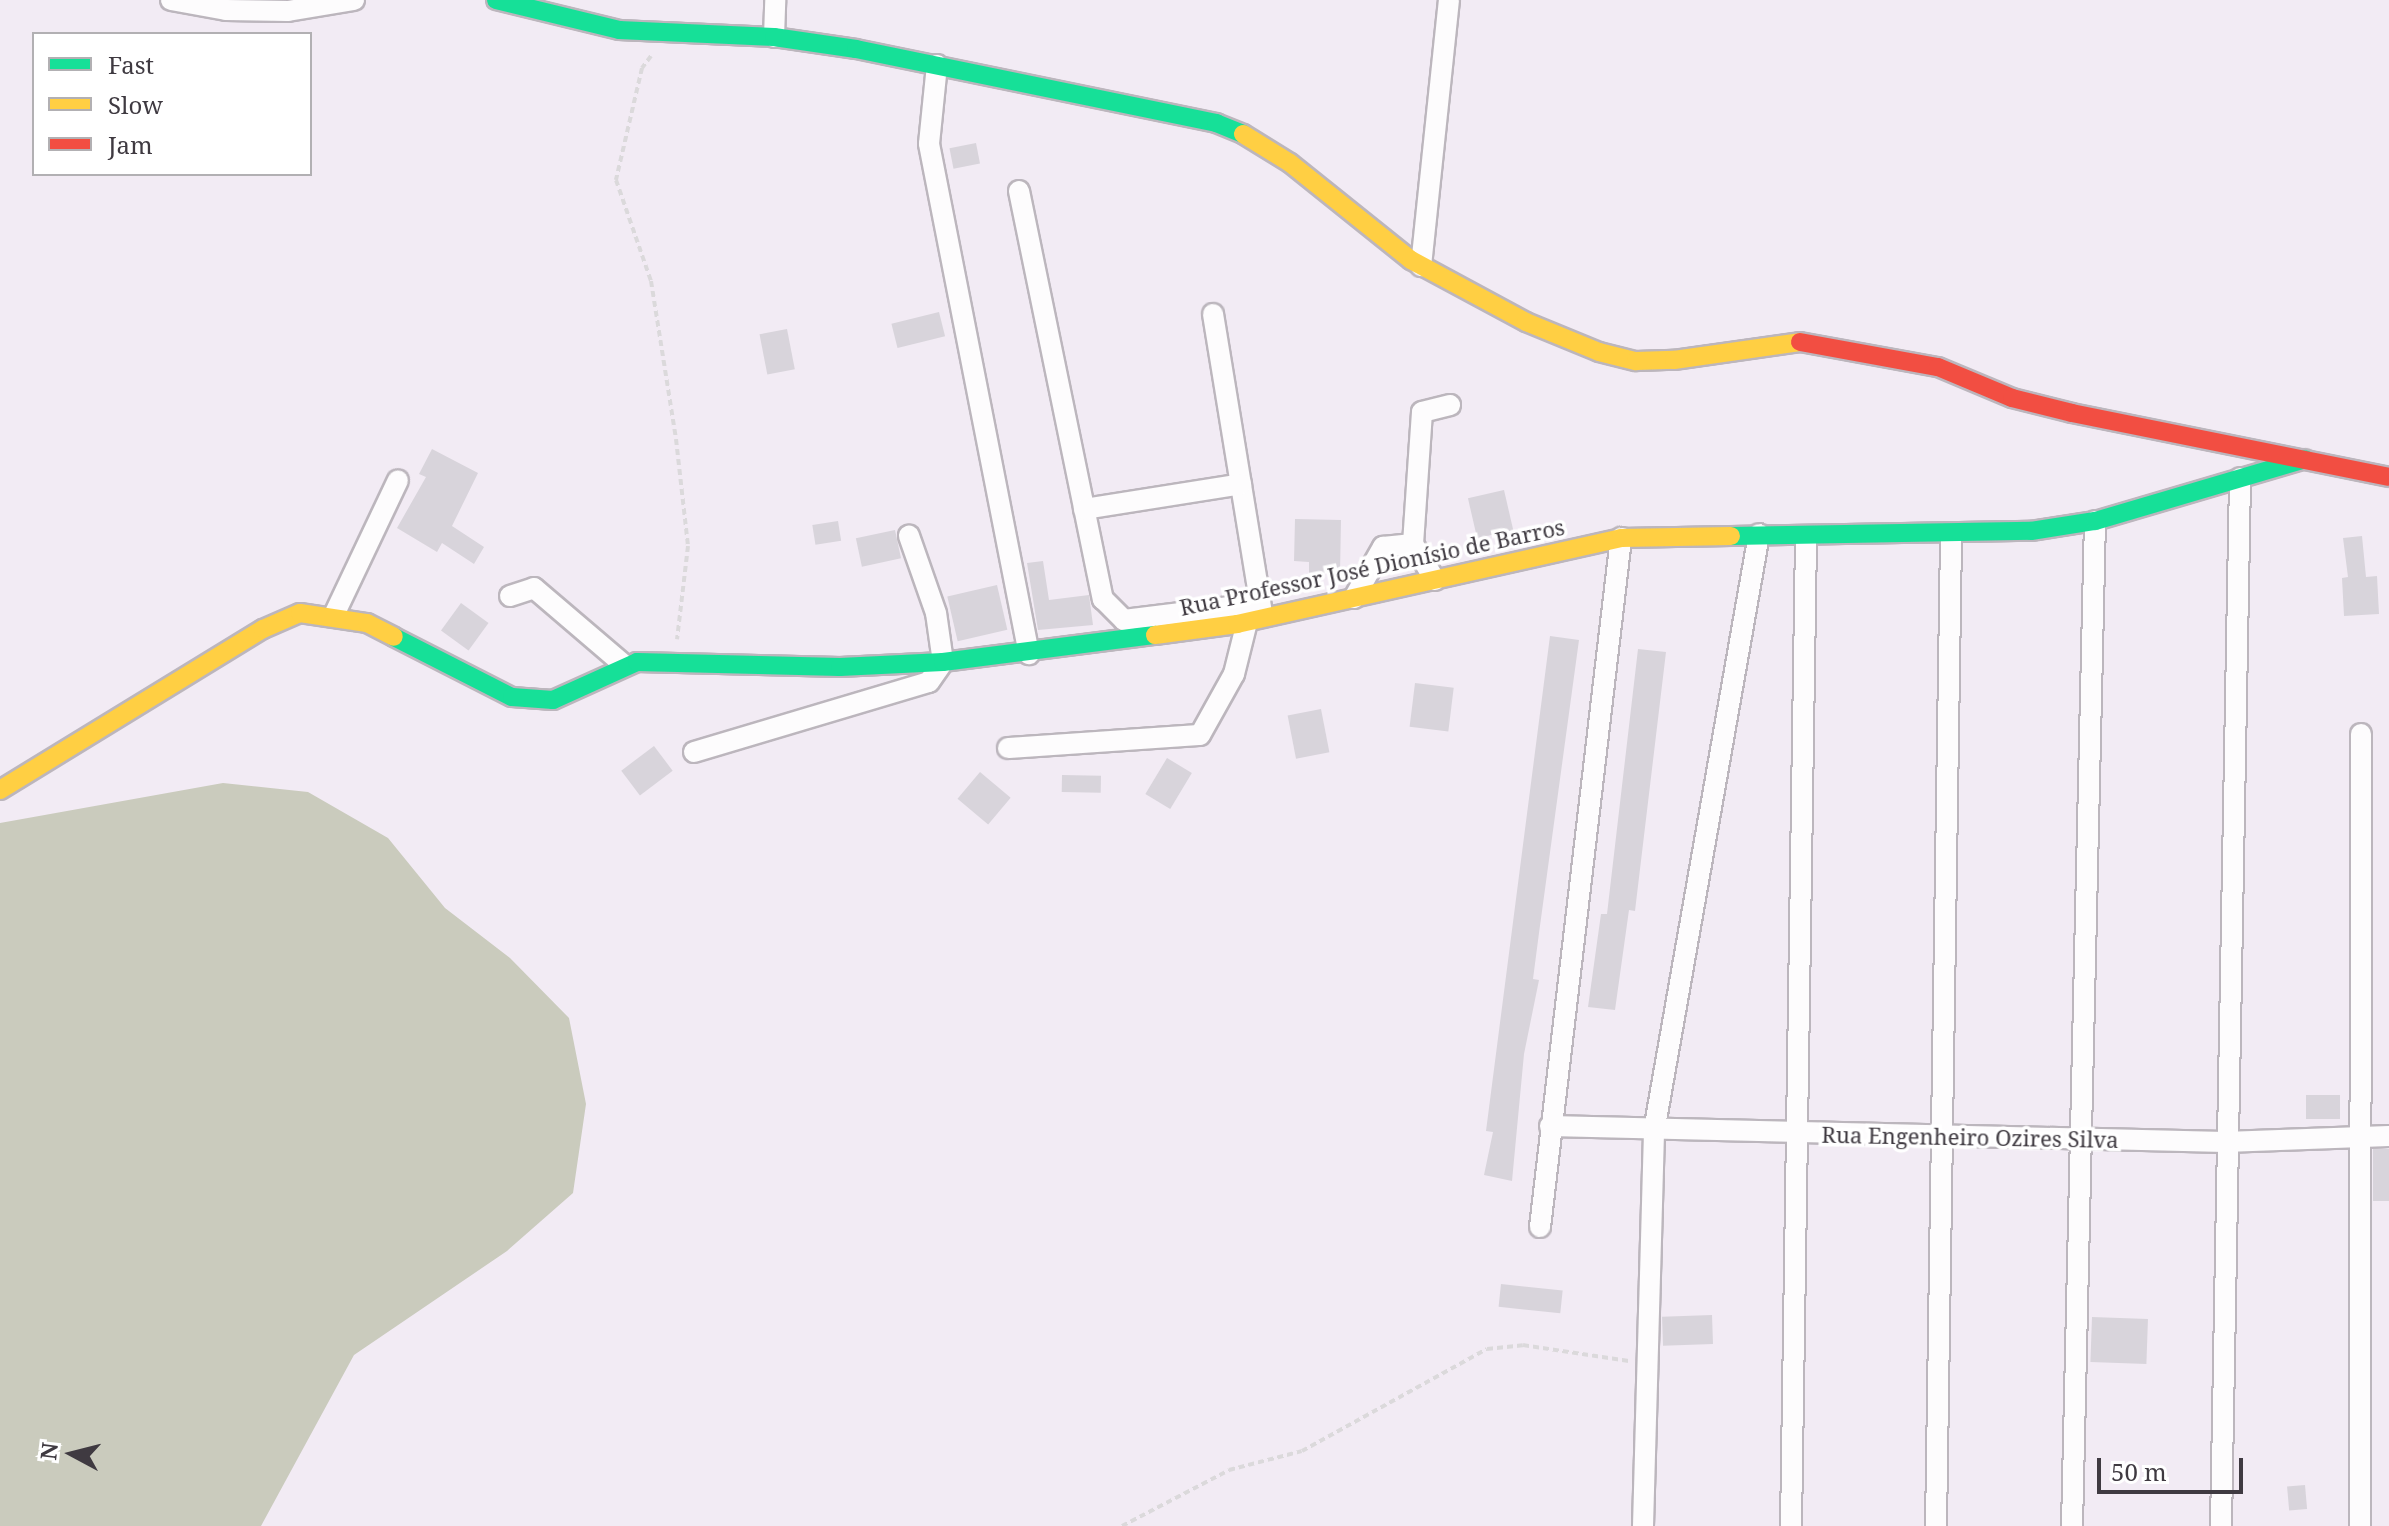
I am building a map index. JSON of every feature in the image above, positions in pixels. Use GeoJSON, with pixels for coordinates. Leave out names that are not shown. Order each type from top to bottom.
{"type":"FeatureCollection","features":[{"type":"Feature","properties":{"kind":"street"},"geometry":{"type":"LineString","coordinates":[[171,0],[226,10],[288,11],[354,0]]}},
{"type":"Feature","properties":{"kind":"street"},"geometry":{"type":"LineString","coordinates":[[496,0],[585,24],[667,34],[774,37],[937,65],[1216,123],[1250,137],[1421,266],[1526,322],[1636,361],[1818,342],[1938,367],[2012,398],[2072,413],[2305,459]]}},
{"type":"Feature","properties":{"kind":"street"},"geometry":{"type":"LineString","coordinates":[[774,37],[775,0]]}},
{"type":"Feature","properties":{"kind":"street"},"geometry":{"type":"LineString","coordinates":[[1421,266],[1449,0]]}},
{"type":"Feature","properties":{"kind":"street"},"geometry":{"type":"LineString","coordinates":[[937,65],[929,144],[1029,654]]}},
{"type":"Feature","properties":{"kind":"street"},"geometry":{"type":"LineString","coordinates":[[1019,191],[1103,599],[1124,620],[1256,614]]}},
{"type":"Feature","properties":{"kind":"street"},"geometry":{"type":"LineString","coordinates":[[1008,748],[1200,735],[1234,674],[1256,614],[1241,484],[1213,314]]}},
{"type":"Feature","properties":{"kind":"street"},"geometry":{"type":"LineString","coordinates":[[1435,580],[1413,544],[1422,412],[1450,405]]}},
{"type":"Feature","properties":{"kind":"street","name":"Rua Professor José Dionísio de Barros"},"geometry":{"type":"LineString","coordinates":[[0,790],[263,629],[300,613],[334,615],[367,623],[512,697],[553,700],[576,693],[624,665],[675,661],[824,667],[943,662],[1029,654],[1354,598],[1621,538],[1759,534],[1806,537],[1951,535],[2095,521],[2305,459],[2389,477]]}},
{"type":"Feature","properties":{"kind":"street"},"geometry":{"type":"LineString","coordinates":[[2221,1526],[2225,1142],[2240,478]]}},
{"type":"Feature","properties":{"kind":"street"},"geometry":{"type":"LineString","coordinates":[[334,615],[398,480]]}},
{"type":"Feature","properties":{"kind":"street"},"geometry":{"type":"LineString","coordinates":[[1084,509],[1241,484]]}},
{"type":"Feature","properties":{"kind":"street"},"geometry":{"type":"LineString","coordinates":[[2072,1526],[2095,521]]}},
{"type":"Feature","properties":{"kind":"street"},"geometry":{"type":"LineString","coordinates":[[1643,1526],[1654,1131],[1759,534]]}},
{"type":"Feature","properties":{"kind":"street"},"geometry":{"type":"LineString","coordinates":[[1936,1526],[1951,535]]}},
{"type":"Feature","properties":{"kind":"street"},"geometry":{"type":"LineString","coordinates":[[694,752],[929,682],[943,662],[936,613],[909,536]]}},
{"type":"Feature","properties":{"kind":"street"},"geometry":{"type":"LineString","coordinates":[[1791,1526],[1793,1134],[1806,537]]}},
{"type":"Feature","properties":{"kind":"street"},"geometry":{"type":"LineString","coordinates":[[1540,1227],[1621,538]]}},
{"type":"Feature","properties":{"kind":"street"},"geometry":{"type":"LineString","coordinates":[[1354,598],[1383,547],[1413,544]]}},
{"type":"Feature","properties":{"kind":"street"},"geometry":{"type":"LineString","coordinates":[[510,596],[534,588],[624,665]]}},
{"type":"Feature","properties":{"kind":"street"},"geometry":{"type":"LineString","coordinates":[[2360,1526],[2357,1138],[2361,734]]}},
{"type":"Feature","properties":{"kind":"street","name":"Rua Engenheiro Ozires Silva"},"geometry":{"type":"LineString","coordinates":[[1550,1126],[1654,1131],[1940,1133],[2225,1142],[2389,1136]]}},
{"type":"Feature","properties":{"kind":"path"},"geometry":{"type":"LineString","coordinates":[[667,34],[642,68],[616,180],[651,281],[676,439],[688,546],[675,661]]}},
{"type":"Feature","properties":{"kind":"path"},"geometry":{"type":"LineString","coordinates":[[1122,1526],[1229,1470],[1302,1451],[1487,1349],[1523,1345],[1647,1364]]}},
{"type":"Feature","properties":{"kind":"shaded area"},"geometry":{"type":"Polygon","coordinates":[[[223,783],[308,792],[388,838],[445,908],[510,958],[569,1018],[586,1104],[573,1193],[507,1251],[354,1355],[261,1526],[0,1526],[0,823],[223,783]]]}},
{"type":"Feature","properties":{"kind":"building"},"geometry":{"type":"Polygon","coordinates":[[[976,143],[980,164],[954,169],[949,148],[976,143]]]}},
{"type":"Feature","properties":{"kind":"building"},"geometry":{"type":"Polygon","coordinates":[[[939,312],[945,336],[898,348],[891,324],[939,312]]]}},
{"type":"Feature","properties":{"kind":"building"},"geometry":{"type":"Polygon","coordinates":[[[787,329],[795,369],[767,375],[760,334],[787,329]]]}},
{"type":"Feature","properties":{"kind":"building"},"geometry":{"type":"Polygon","coordinates":[[[432,449],[478,473],[452,526],[484,547],[474,564],[442,543],[437,552],[397,528],[426,477],[419,474],[432,449]]]}},
{"type":"Feature","properties":{"kind":"building"},"geometry":{"type":"Polygon","coordinates":[[[1504,490],[1513,530],[1477,538],[1468,498],[1504,490]]]}},
{"type":"Feature","properties":{"kind":"building"},"geometry":{"type":"Polygon","coordinates":[[[1295,519],[1341,520],[1340,573],[1309,573],[1309,562],[1294,561],[1295,519]]]}},
{"type":"Feature","properties":{"kind":"building"},"geometry":{"type":"Polygon","coordinates":[[[838,521],[841,541],[815,545],[812,525],[838,521]]]}},
{"type":"Feature","properties":{"kind":"building"},"geometry":{"type":"Polygon","coordinates":[[[895,530],[901,558],[862,567],[856,538],[895,530]]]}},
{"type":"Feature","properties":{"kind":"building"},"geometry":{"type":"Polygon","coordinates":[[[2362,536],[2366,577],[2377,576],[2379,614],[2344,616],[2342,578],[2348,577],[2343,538],[2362,536]]]}},
{"type":"Feature","properties":{"kind":"building"},"geometry":{"type":"Polygon","coordinates":[[[1043,561],[1049,600],[1089,595],[1093,625],[1038,630],[1027,563],[1043,561]]]}},
{"type":"Feature","properties":{"kind":"building"},"geometry":{"type":"Polygon","coordinates":[[[997,585],[1007,630],[958,641],[947,596],[997,585]]]}},
{"type":"Feature","properties":{"kind":"building"},"geometry":{"type":"Polygon","coordinates":[[[461,603],[489,623],[469,650],[441,631],[461,603]]]}},
{"type":"Feature","properties":{"kind":"building"},"geometry":{"type":"Polygon","coordinates":[[[1550,636],[1579,640],[1533,979],[1539,980],[1524,1054],[1512,1181],[1484,1175],[1493,1132],[1486,1131],[1550,636]]]}},
{"type":"Feature","properties":{"kind":"building"},"geometry":{"type":"Polygon","coordinates":[[[1638,649],[1666,652],[1635,911],[1629,910],[1615,1010],[1588,1007],[1601,914],[1607,914],[1638,649]]]}},
{"type":"Feature","properties":{"kind":"building"},"geometry":{"type":"Polygon","coordinates":[[[1415,683],[1454,688],[1448,731],[1410,727],[1415,683]]]}},
{"type":"Feature","properties":{"kind":"building"},"geometry":{"type":"Polygon","coordinates":[[[1321,709],[1329,752],[1296,759],[1288,715],[1321,709]]]}},
{"type":"Feature","properties":{"kind":"building"},"geometry":{"type":"Polygon","coordinates":[[[654,746],[673,771],[640,795],[621,771],[654,746]]]}},
{"type":"Feature","properties":{"kind":"building"},"geometry":{"type":"Polygon","coordinates":[[[1167,758],[1192,773],[1170,809],[1145,794],[1167,758]]]}},
{"type":"Feature","properties":{"kind":"building"},"geometry":{"type":"Polygon","coordinates":[[[980,772],[1011,798],[988,825],[958,799],[980,772]]]}},
{"type":"Feature","properties":{"kind":"building"},"geometry":{"type":"Polygon","coordinates":[[[1062,775],[1101,776],[1101,793],[1062,792],[1062,775]]]}},
{"type":"Feature","properties":{"kind":"building"},"geometry":{"type":"Polygon","coordinates":[[[2306,1095],[2340,1095],[2340,1119],[2306,1119],[2306,1095]]]}},
{"type":"Feature","properties":{"kind":"building"},"geometry":{"type":"Polygon","coordinates":[[[2373,1149],[2389,1149],[2389,1201],[2373,1201],[2373,1149]]]}},
{"type":"Feature","properties":{"kind":"building"},"geometry":{"type":"Polygon","coordinates":[[[1501,1284],[1563,1290],[1560,1313],[1499,1307],[1501,1284]]]}},
{"type":"Feature","properties":{"kind":"building"},"geometry":{"type":"Polygon","coordinates":[[[1712,1315],[1713,1344],[1663,1346],[1662,1317],[1712,1315]]]}},
{"type":"Feature","properties":{"kind":"building"},"geometry":{"type":"Polygon","coordinates":[[[2092,1317],[2148,1319],[2146,1364],[2090,1362],[2092,1317]]]}},
{"type":"Feature","properties":{"kind":"building"},"geometry":{"type":"Polygon","coordinates":[[[2305,1485],[2307,1509],[2289,1510],[2287,1487],[2305,1485]]]}},
{"type":"Feature","properties":{"kind":"traffic: fast"},"geometry":{"type":"LineString","coordinates":[[496,0],[619,30],[774,37],[856,49],[1216,123],[1243,134]]}},
{"type":"Feature","properties":{"kind":"traffic: fast"},"geometry":{"type":"LineString","coordinates":[[1731,536],[2031,531],[2095,521],[2305,459]]}},
{"type":"Feature","properties":{"kind":"traffic: fast"},"geometry":{"type":"LineString","coordinates":[[394,637],[512,697],[553,700],[637,662],[840,667],[943,662],[1155,635]]}},
{"type":"Feature","properties":{"kind":"traffic: slow"},"geometry":{"type":"LineString","coordinates":[[1243,134],[1290,163],[1411,260],[1526,322],[1599,352],[1636,361],[1674,360],[1800,342]]}},
{"type":"Feature","properties":{"kind":"traffic: slow"},"geometry":{"type":"LineString","coordinates":[[1155,635],[1237,624],[1621,538],[1731,536]]}},
{"type":"Feature","properties":{"kind":"traffic: slow"},"geometry":{"type":"LineString","coordinates":[[0,790],[263,629],[300,613],[367,623],[394,637]]}},
{"type":"Feature","properties":{"kind":"traffic: jam"},"geometry":{"type":"LineString","coordinates":[[1800,342],[1938,367],[2012,398],[2072,413],[2389,477]]}}]}
